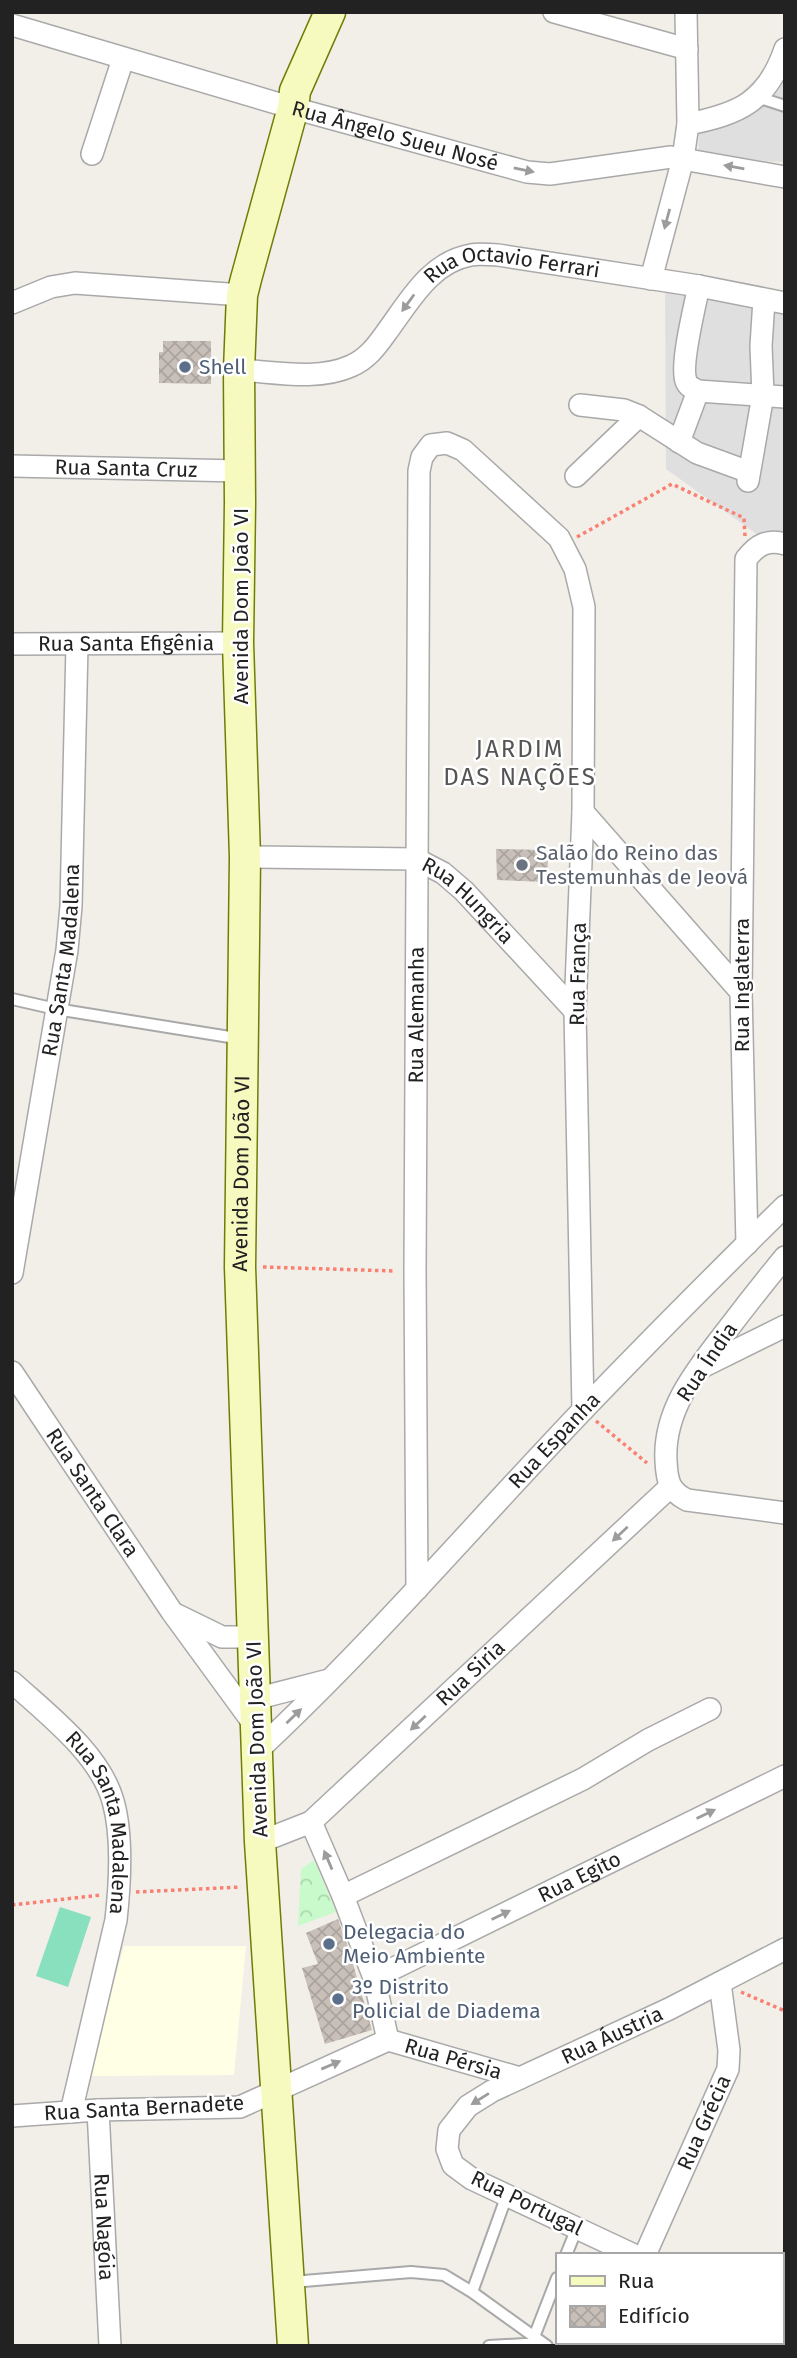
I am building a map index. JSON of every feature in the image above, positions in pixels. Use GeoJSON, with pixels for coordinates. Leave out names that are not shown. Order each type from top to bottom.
{"type":"FeatureCollection","features":[{"type":"Feature","properties":{"kind":"street","name":"Avenida Dom João VI"},"geometry":{"type":"LineString","coordinates":[[293,2346],[260,1842],[240,1267],[245,857],[238,643],[239,370],[242,295],[293,108],[295,91],[330,12]]}},
{"type":"Feature","properties":{"kind":"street"},"geometry":{"type":"LineString","coordinates":[[554,12],[687,49]]}},
{"type":"Feature","properties":{"kind":"street"},"geometry":{"type":"LineString","coordinates":[[651,279],[683,159],[688,124],[686,12]]}},
{"type":"Feature","properties":{"kind":"street","name":"Rua Ângelo Sueu Nosé"},"geometry":{"type":"LineString","coordinates":[[12,25],[123,60],[527,172],[550,174],[661,156],[785,177]]}},
{"type":"Feature","properties":{"kind":"street"},"geometry":{"type":"LineString","coordinates":[[688,124],[736,112],[757,97],[776,70],[785,49]]}},
{"type":"Feature","properties":{"kind":"street"},"geometry":{"type":"LineString","coordinates":[[92,154],[123,60]]}},
{"type":"Feature","properties":{"kind":"street","name":"Rua Octavio Ferrari"},"geometry":{"type":"LineString","coordinates":[[239,370],[314,374],[334,372],[352,366],[373,351],[434,272],[453,259],[473,254],[498,255],[699,286],[774,302]]}},
{"type":"Feature","properties":{"kind":"street"},"geometry":{"type":"LineString","coordinates":[[12,303],[51,287],[75,283],[242,295]]}},
{"type":"Feature","properties":{"kind":"street"},"geometry":{"type":"LineString","coordinates":[[699,286],[688,333],[685,376],[688,385],[698,391],[774,396]]}},
{"type":"Feature","properties":{"kind":"street"},"geometry":{"type":"LineString","coordinates":[[580,405],[609,407],[639,416],[697,453],[748,476],[774,396],[761,346],[774,302]]}},
{"type":"Feature","properties":{"kind":"street"},"geometry":{"type":"LineString","coordinates":[[679,442],[698,391]]}},
{"type":"Feature","properties":{"kind":"street"},"geometry":{"type":"LineString","coordinates":[[576,476],[639,416]]}},
{"type":"Feature","properties":{"kind":"street","name":"Rua França"},"geometry":{"type":"LineString","coordinates":[[431,445],[447,443],[463,450],[559,538],[575,569],[584,607],[583,812],[575,1011],[583,1410]]}},
{"type":"Feature","properties":{"kind":"street","name":"Rua Alemanha"},"geometry":{"type":"LineString","coordinates":[[416,1589],[419,471],[422,457],[431,445]]}},
{"type":"Feature","properties":{"kind":"street","name":"Rua Santa Cruz"},"geometry":{"type":"LineString","coordinates":[[12,466],[240,471]]}},
{"type":"Feature","properties":{"kind":"street"},"geometry":{"type":"LineString","coordinates":[[746,559],[759,544],[770,541],[785,544]]}},
{"type":"Feature","properties":{"kind":"street","name":"Rua Inglaterra"},"geometry":{"type":"LineString","coordinates":[[746,559],[740,992],[747,1244]]}},
{"type":"Feature","properties":{"kind":"street","name":"Rua Santa Efigênia"},"geometry":{"type":"LineString","coordinates":[[12,645],[238,643]]}},
{"type":"Feature","properties":{"kind":"street","name":"Rua Santa Madalena"},"geometry":{"type":"LineString","coordinates":[[12,1273],[71,906],[77,645]]}},
{"type":"Feature","properties":{"kind":"street"},"geometry":{"type":"LineString","coordinates":[[583,812],[740,992]]}},
{"type":"Feature","properties":{"kind":"street","name":"Rua Hungria"},"geometry":{"type":"LineString","coordinates":[[245,857],[416,859],[443,873],[464,891],[575,1011]]}},
{"type":"Feature","properties":{"kind":"street","name":"Rua Espanha"},"geometry":{"type":"LineString","coordinates":[[256,1726],[329,1681],[583,1410],[785,1206]]}},
{"type":"Feature","properties":{"kind":"street"},"geometry":{"type":"LineString","coordinates":[[763,1228],[785,1246]]}},
{"type":"Feature","properties":{"kind":"street","name":"Rua Índia"},"geometry":{"type":"LineString","coordinates":[[668,1484],[668,1432],[676,1406],[697,1370],[785,1257]]}},
{"type":"Feature","properties":{"kind":"street"},"geometry":{"type":"LineString","coordinates":[[697,1370],[785,1326]]}},
{"type":"Feature","properties":{"kind":"street","name":"Rua Santa Clara"},"geometry":{"type":"LineString","coordinates":[[12,1372],[172,1612],[256,1726]]}},
{"type":"Feature","properties":{"kind":"street"},"geometry":{"type":"LineString","coordinates":[[668,1484],[678,1495],[698,1502],[785,1513]]}},
{"type":"Feature","properties":{"kind":"street","name":"Rua Siria"},"geometry":{"type":"LineString","coordinates":[[260,1842],[312,1822],[668,1484]]}},
{"type":"Feature","properties":{"kind":"street","name":"Rua Santa Clara"},"geometry":{"type":"LineString","coordinates":[[172,1612],[222,1637],[254,1637]]}},
{"type":"Feature","properties":{"kind":"street"},"geometry":{"type":"LineString","coordinates":[[217,1670],[218,1648],[222,1637]]}},
{"type":"Feature","properties":{"kind":"street"},"geometry":{"type":"LineString","coordinates":[[256,1726],[329,1681]]}},
{"type":"Feature","properties":{"kind":"street","name":"Rua Santa Madalena"},"geometry":{"type":"LineString","coordinates":[[12,1682],[86,1752],[113,1799],[117,1824],[119,1893],[116,1920],[71,2112]]}},
{"type":"Feature","properties":{"kind":"street"},"geometry":{"type":"LineString","coordinates":[[343,1896],[583,1779],[648,1740],[710,1709]]}},
{"type":"Feature","properties":{"kind":"street","name":"Rua Egito"},"geometry":{"type":"LineString","coordinates":[[374,1978],[785,1776]]}},
{"type":"Feature","properties":{"kind":"street"},"geometry":{"type":"LineString","coordinates":[[312,1822],[374,1978],[388,2040]]}},
{"type":"Feature","properties":{"kind":"street","name":"Rua Áustria"},"geometry":{"type":"LineString","coordinates":[[449,2130],[468,2106],[492,2091],[720,1983],[785,1949]]}},
{"type":"Feature","properties":{"kind":"street","name":"Rua Grécia"},"geometry":{"type":"LineString","coordinates":[[646,2253],[728,2069],[730,2050],[720,1983]]}},
{"type":"Feature","properties":{"kind":"street","name":"Rua Santa Bernadete"},"geometry":{"type":"LineString","coordinates":[[12,2116],[98,2110],[240,2106],[257,2101],[275,2089],[388,2040]]}},
{"type":"Feature","properties":{"kind":"street","name":"Rua Pérsia"},"geometry":{"type":"LineString","coordinates":[[388,2040],[520,2078]]}},
{"type":"Feature","properties":{"kind":"street","name":"Rua Nagóia"},"geometry":{"type":"LineString","coordinates":[[98,2110],[110,2346]]}},
{"type":"Feature","properties":{"kind":"street","name":"Rua Portugal"},"geometry":{"type":"LineString","coordinates":[[449,2130],[446,2148],[453,2165],[472,2179],[631,2253]]}},
{"type":"Feature","properties":{"kind":"lane"},"geometry":{"type":"LineString","coordinates":[[757,97],[785,106]]}},
{"type":"Feature","properties":{"kind":"lane"},"geometry":{"type":"LineString","coordinates":[[12,999],[56,1009],[242,1039]]}},
{"type":"Feature","properties":{"kind":"lane"},"geometry":{"type":"LineString","coordinates":[[472,2292],[507,2195]]}},
{"type":"Feature","properties":{"kind":"lane"},"geometry":{"type":"LineString","coordinates":[[567,2253],[577,2228]]}},
{"type":"Feature","properties":{"kind":"lane"},"geometry":{"type":"LineString","coordinates":[[289,2282],[428,2272],[443,2275],[472,2292],[541,2342]]}},
{"type":"Feature","properties":{"kind":"lane"},"geometry":{"type":"LineString","coordinates":[[541,2342],[556,2282]]}},
{"type":"Feature","properties":{"kind":"lane"},"geometry":{"type":"LineString","coordinates":[[489,2346],[541,2342]]}},
{"type":"Feature","properties":{"kind":"path"},"geometry":{"type":"LineString","coordinates":[[562,545],[672,484],[744,518],[746,559]]}},
{"type":"Feature","properties":{"kind":"path"},"geometry":{"type":"LineString","coordinates":[[240,1267],[415,1271]]}},
{"type":"Feature","properties":{"kind":"path"},"geometry":{"type":"LineString","coordinates":[[583,1410],[668,1484]]}},
{"type":"Feature","properties":{"kind":"path"},"geometry":{"type":"LineString","coordinates":[[720,1983],[785,2011]]}},
{"type":"Feature","properties":{"kind":"shaded area"},"geometry":{"type":"Polygon","coordinates":[[[785,51],[785,162],[698,158],[699,133],[785,51]]]}},
{"type":"Feature","properties":{"kind":"shaded area"},"geometry":{"type":"Polygon","coordinates":[[[665,283],[785,307],[785,537],[758,535],[666,469],[665,283]]]}},
{"type":"Feature","properties":{"kind":"shaded area"},"geometry":{"type":"Polygon","coordinates":[[[124,1946],[246,1946],[234,2075],[88,2076],[124,1946]]]}},
{"type":"Feature","properties":{"kind":"green space"},"geometry":{"type":"Polygon","coordinates":[[[314,1860],[336,1912],[298,1926],[301,1869],[314,1860]]]}},
{"type":"Feature","properties":{"kind":"green space"},"geometry":{"type":"Polygon","coordinates":[[[60,1907],[91,1917],[68,1987],[36,1976],[60,1907]]]}},
{"type":"Feature","properties":{"kind":"building","name":"Shell"},"geometry":{"type":"Polygon","coordinates":[[[163,341],[211,341],[211,384],[159,383],[159,352],[163,352],[163,341]]]}},
{"type":"Feature","properties":{"kind":"building","name":"Salão do Reino das Testemunhas de Jeová"},"geometry":{"type":"Polygon","coordinates":[[[496,849],[549,850],[546,882],[497,880],[496,849]]]}},
{"type":"Feature","properties":{"kind":"building","name":"3º Distrito Policial de Diadema"},"geometry":{"type":"Polygon","coordinates":[[[338,1919],[372,2030],[325,2044],[302,1968],[318,1964],[306,1933],[338,1919]]]}},
{"type":"Feature","properties":{"kind":"place","name":"Shell"},"geometry":{"type":"Point","coordinates":[185,367]}},
{"type":"Feature","properties":{"kind":"place","name":"Salão do Reino das Testemunhas de Jeová"},"geometry":{"type":"Point","coordinates":[522,865]}},
{"type":"Feature","properties":{"kind":"place","name":"Delegacia do Meio Ambiente"},"geometry":{"type":"Point","coordinates":[329,1944]}},
{"type":"Feature","properties":{"kind":"place","name":"3º Distrito Policial de Diadema"},"geometry":{"type":"Point","coordinates":[338,1999]}},
{"type":"Feature","properties":{"kind":"district","name":"JARDIM DAS NAÇÕES"},"geometry":{"type":"Point","coordinates":[520,763]}}]}
